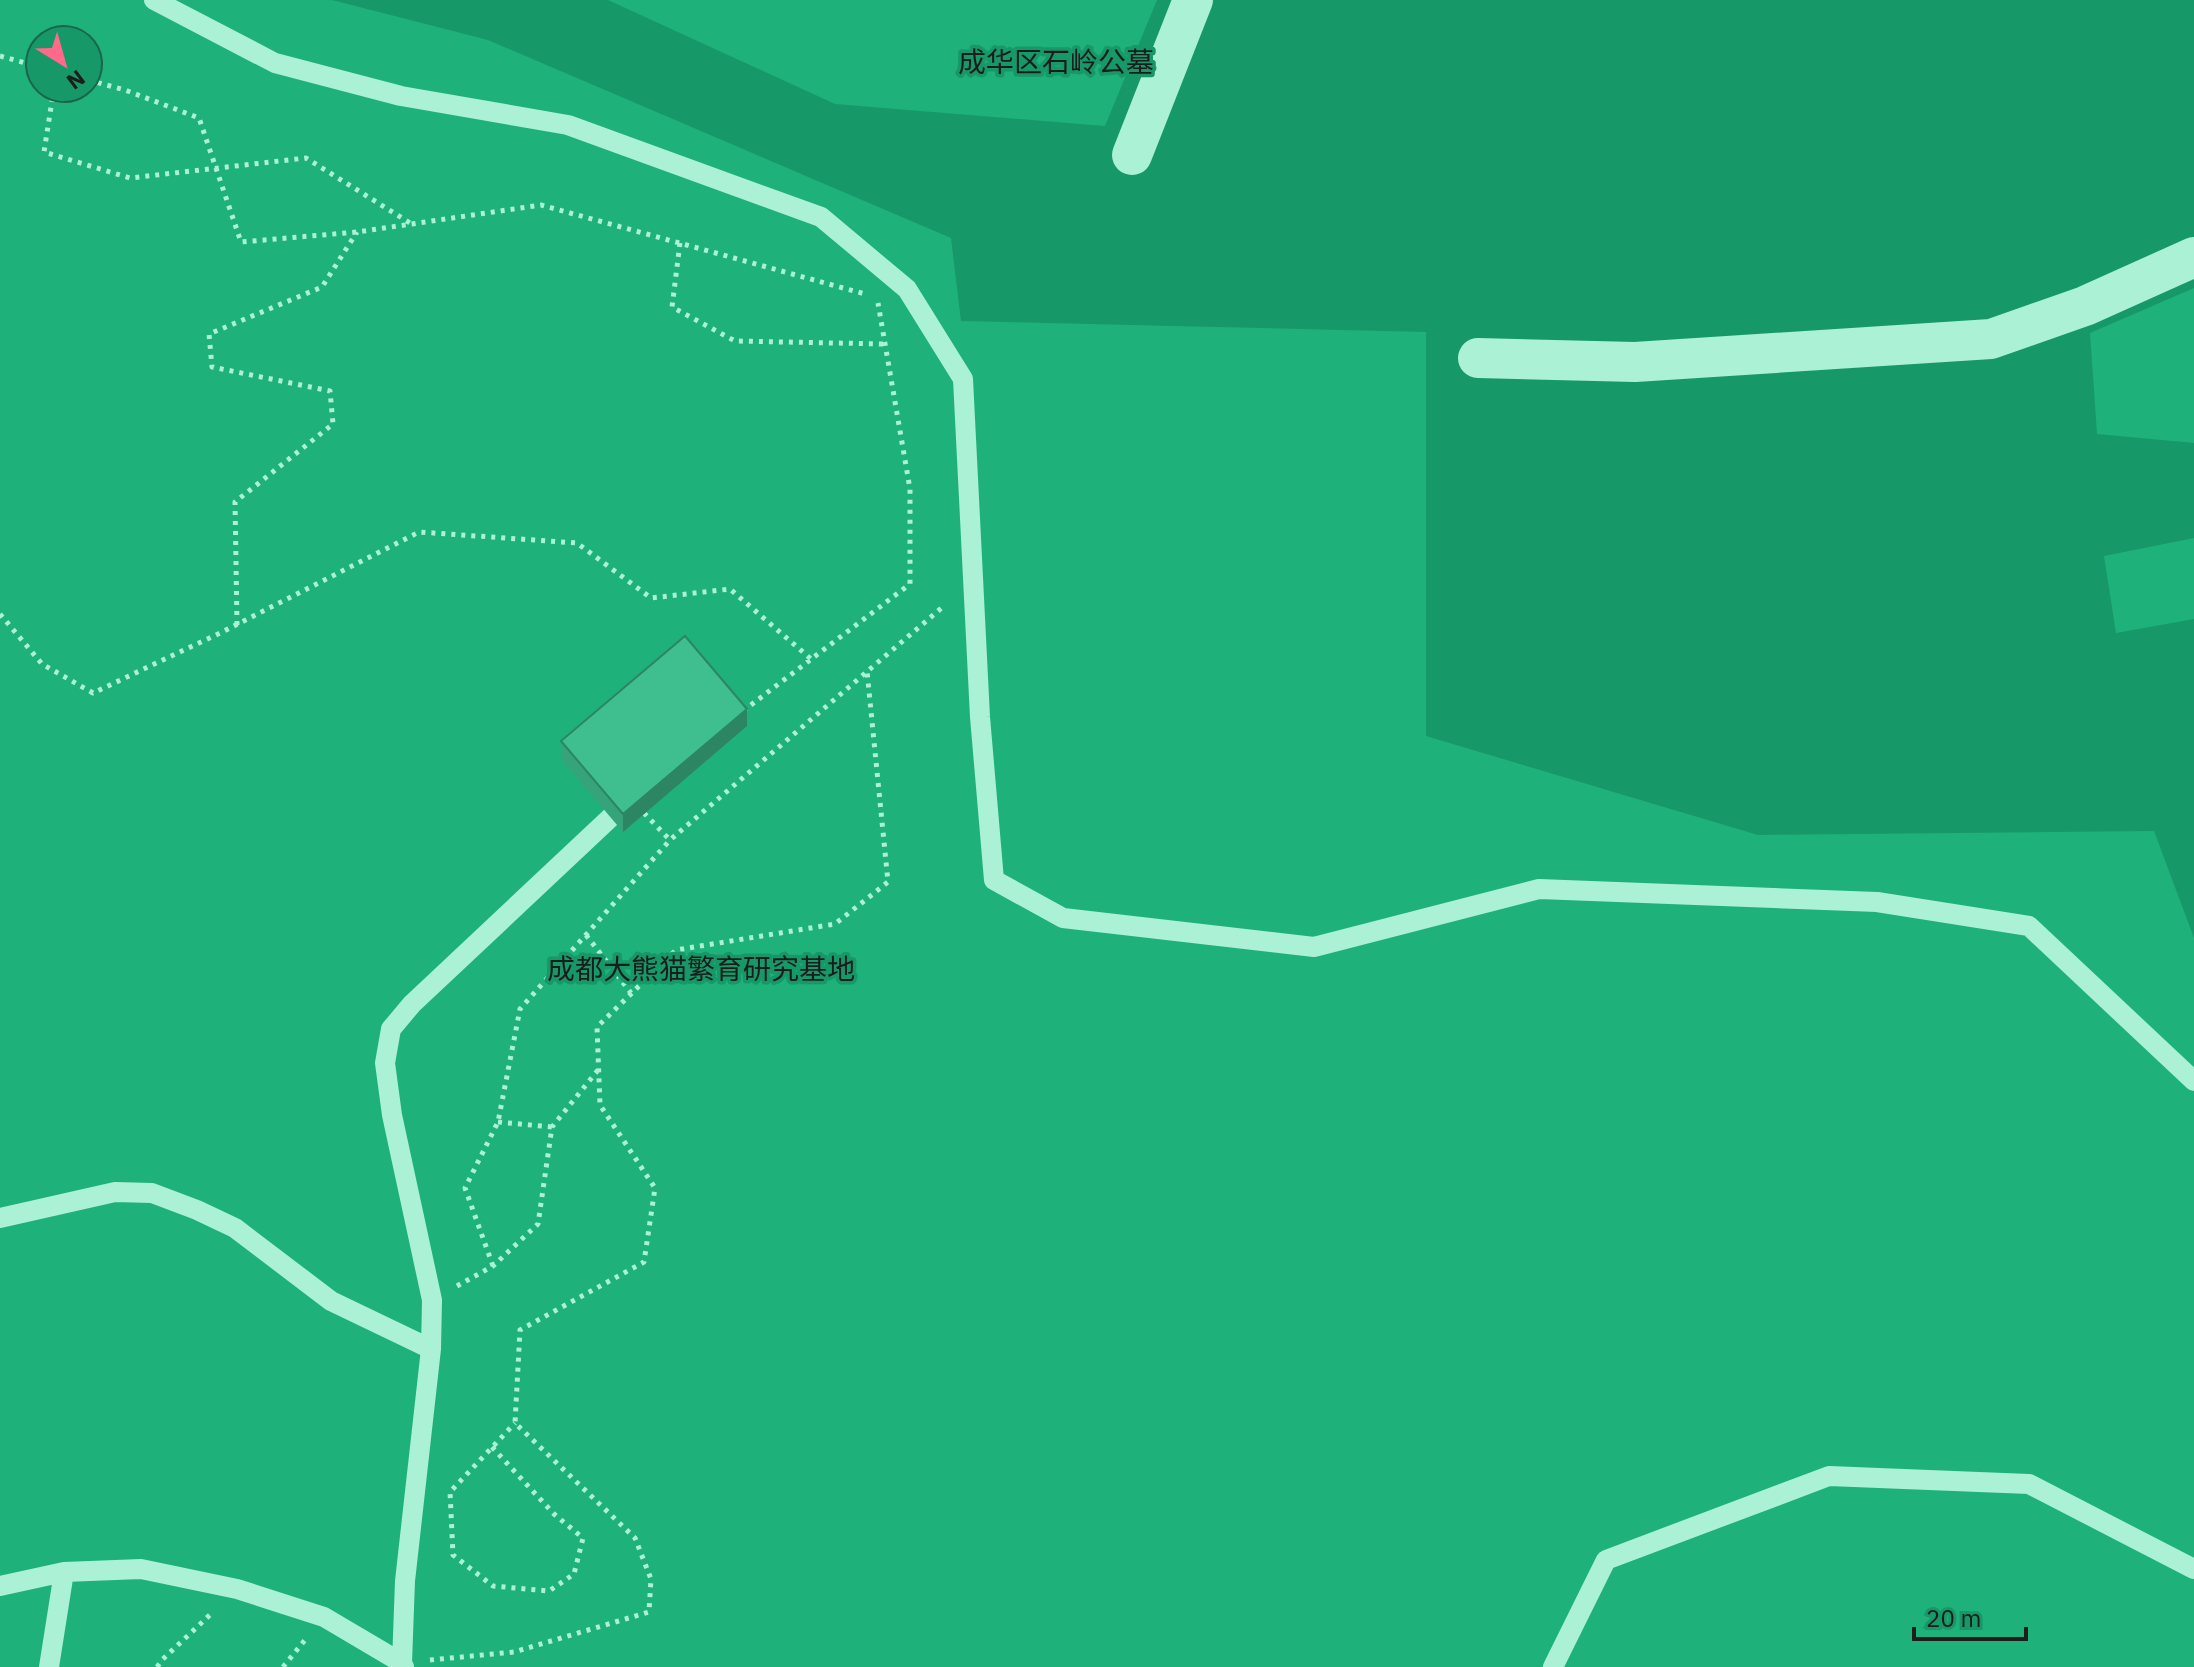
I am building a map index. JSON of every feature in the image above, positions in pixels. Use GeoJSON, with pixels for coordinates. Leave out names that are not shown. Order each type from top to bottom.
{"type":"FeatureCollection","features":[{"type":"Feature","properties":{"kind":"street"},"geometry":{"type":"LineString","coordinates":[[1132,155],[1193,0]]}},
{"type":"Feature","properties":{"kind":"street"},"geometry":{"type":"LineString","coordinates":[[1478,358],[1635,362],[1991,339],[2085,306],[2194,257]]}},
{"type":"Feature","properties":{"kind":"lane"},"geometry":{"type":"LineString","coordinates":[[154,0],[275,63],[401,96],[568,125],[821,217],[907,289],[963,379],[980,717],[994,880],[1063,918],[1314,947],[1539,889],[1877,902],[2029,926],[2194,1081]]}},
{"type":"Feature","properties":{"kind":"lane"},"geometry":{"type":"LineString","coordinates":[[0,1586],[64,1572],[141,1569],[237,1589],[324,1617],[403,1665],[405,1581],[431,1349],[432,1300],[386,1076],[391,1029],[412,1004],[611,817]]}},
{"type":"Feature","properties":{"kind":"lane"},"geometry":{"type":"LineString","coordinates":[[0,1218],[115,1192],[152,1193],[235,1228],[331,1301],[431,1349]]}},
{"type":"Feature","properties":{"kind":"lane"},"geometry":{"type":"LineString","coordinates":[[1553,1667],[1606,1560],[1829,1476],[2029,1484],[2194,1569]]}},
{"type":"Feature","properties":{"kind":"lane"},"geometry":{"type":"LineString","coordinates":[[49,1667],[64,1572]]}},
{"type":"Feature","properties":{"kind":"path"},"geometry":{"type":"LineString","coordinates":[[0,56],[24,63]]}},
{"type":"Feature","properties":{"kind":"path"},"geometry":{"type":"LineString","coordinates":[[104,84],[199,118],[241,242],[357,232],[541,205],[877,297],[910,489],[910,584],[738,715]]}},
{"type":"Feature","properties":{"kind":"path"},"geometry":{"type":"LineString","coordinates":[[52,104],[44,152],[130,178],[306,158],[411,224]]}},
{"type":"Feature","properties":{"kind":"path"},"geometry":{"type":"LineString","coordinates":[[237,625],[235,502],[333,424],[330,391],[212,367],[209,334],[322,287],[357,232]]}},
{"type":"Feature","properties":{"kind":"path"},"geometry":{"type":"LineString","coordinates":[[680,243],[672,307],[735,341],[885,344]]}},
{"type":"Feature","properties":{"kind":"path"},"geometry":{"type":"LineString","coordinates":[[0,614],[42,664],[93,693],[237,625],[419,532],[577,543],[651,598],[730,589],[811,659]]}},
{"type":"Feature","properties":{"kind":"path"},"geometry":{"type":"LineString","coordinates":[[493,1266],[465,1188],[498,1122],[520,1009],[670,840],[973,581]]}},
{"type":"Feature","properties":{"kind":"path"},"geometry":{"type":"LineString","coordinates":[[492,1447],[554,1514],[583,1538],[574,1574],[549,1591],[493,1586],[453,1555],[450,1492],[492,1447],[515,1423],[520,1330],[644,1262],[655,1188],[600,1105],[597,1027],[676,950],[835,924],[888,882],[867,671]]}},
{"type":"Feature","properties":{"kind":"path"},"geometry":{"type":"LineString","coordinates":[[644,813],[670,840]]}},
{"type":"Feature","properties":{"kind":"path"},"geometry":{"type":"LineString","coordinates":[[586,935],[631,993]]}},
{"type":"Feature","properties":{"kind":"path"},"geometry":{"type":"LineString","coordinates":[[432,1300],[493,1266],[538,1224],[552,1127],[599,1069]]}},
{"type":"Feature","properties":{"kind":"path"},"geometry":{"type":"LineString","coordinates":[[498,1122],[552,1127]]}},
{"type":"Feature","properties":{"kind":"path"},"geometry":{"type":"LineString","coordinates":[[403,1665],[514,1652],[649,1612],[651,1579],[635,1538],[515,1423]]}},
{"type":"Feature","properties":{"kind":"path"},"geometry":{"type":"LineString","coordinates":[[157,1667],[237,1589]]}},
{"type":"Feature","properties":{"kind":"green space","name":"成都大熊猫繁育研究基地"},"geometry":{"type":"Polygon","coordinates":[[[0,0],[332,0],[488,40],[951,238],[961,321],[1426,332],[1426,736],[1758,835],[2154,831],[2194,938],[2194,1667],[0,1667],[0,0]]]}},
{"type":"Feature","properties":{"kind":"green space","name":"成华区石岭公墓"},"geometry":{"type":"Polygon","coordinates":[[[608,0],[1157,0],[1105,126],[835,104],[608,0]]]}},
{"type":"Feature","properties":{"kind":"green space"},"geometry":{"type":"Polygon","coordinates":[[[2194,288],[2194,443],[2097,434],[2090,333],[2194,288]]]}},
{"type":"Feature","properties":{"kind":"green space"},"geometry":{"type":"Polygon","coordinates":[[[2194,538],[2194,619],[2116,633],[2104,556],[2194,538]]]}},
{"type":"Feature","properties":{"kind":"building"},"geometry":{"type":"Polygon","coordinates":[[[685,636],[747,709],[623,814],[561,741],[685,636]]]}}]}
